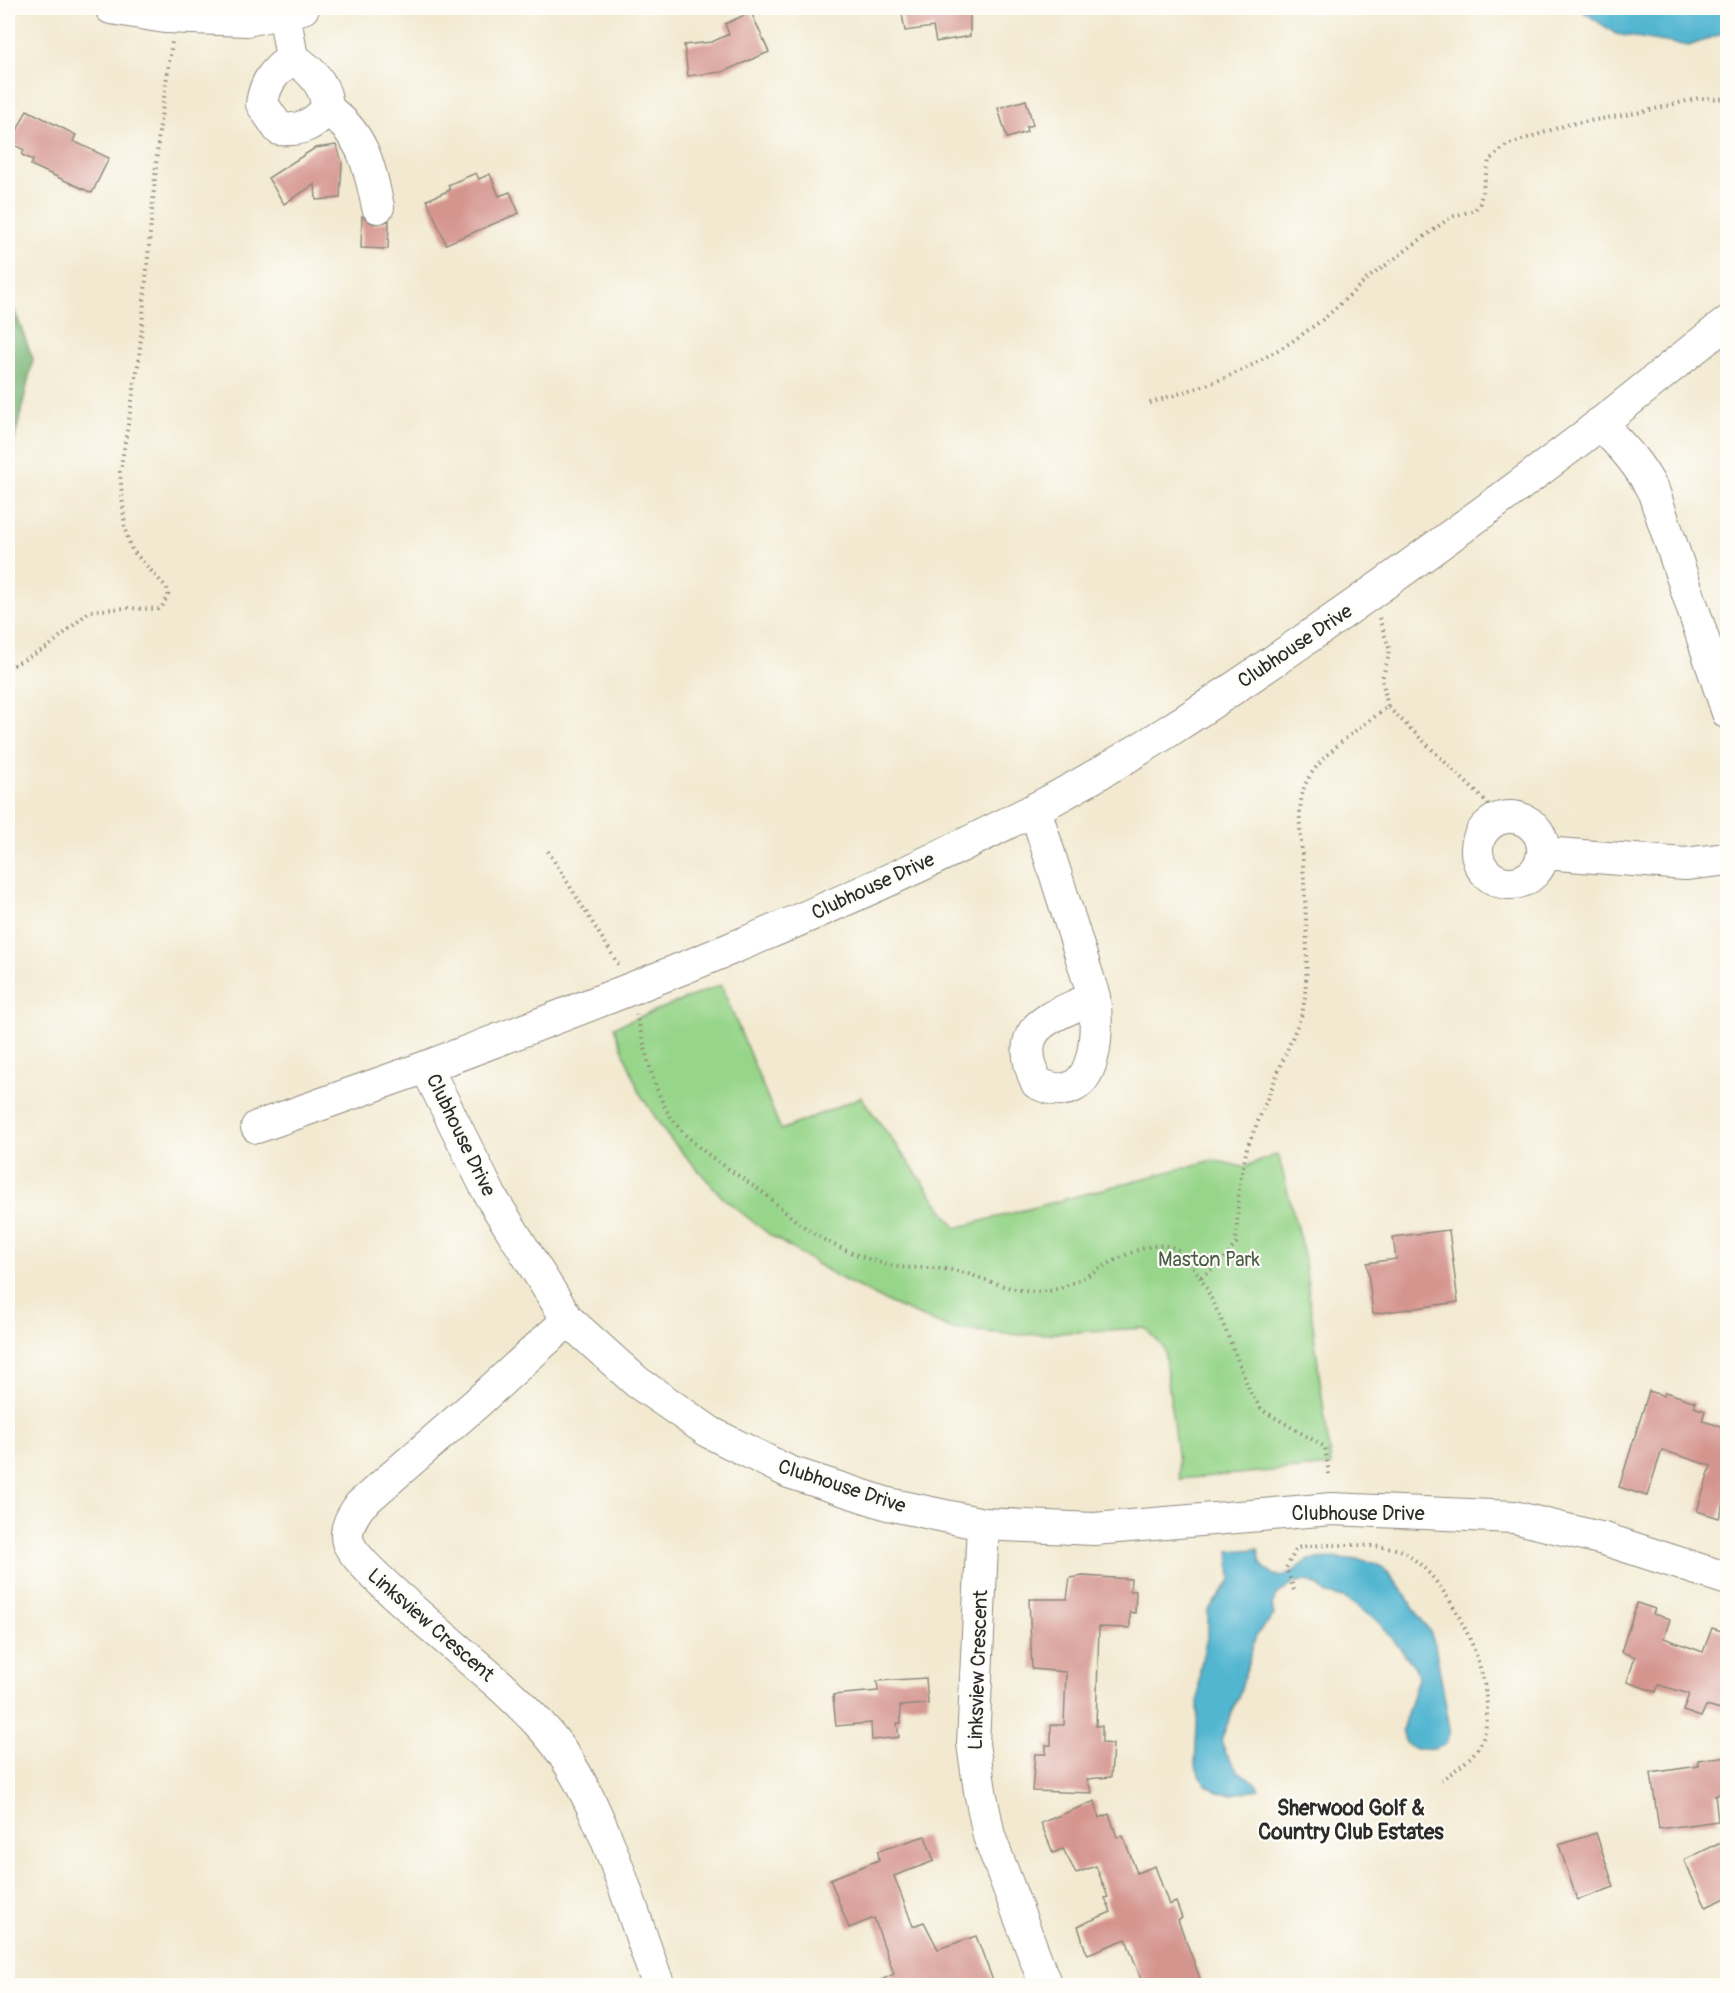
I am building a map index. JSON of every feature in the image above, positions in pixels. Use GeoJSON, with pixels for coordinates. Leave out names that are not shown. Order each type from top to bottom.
{"type":"FeatureCollection","features":[{"type":"Feature","properties":{"kind":"street"},"geometry":{"type":"LineString","coordinates":[[111,8],[175,17],[247,20],[293,10],[292,58]]}},
{"type":"Feature","properties":{"kind":"street"},"geometry":{"type":"LineString","coordinates":[[292,58],[307,66],[320,83],[327,95],[327,109],[314,123],[294,130],[279,129],[262,104],[264,90],[274,71],[292,58]]}},
{"type":"Feature","properties":{"kind":"street"},"geometry":{"type":"LineString","coordinates":[[327,109],[346,122],[366,155],[378,207]]}},
{"type":"Feature","properties":{"kind":"street","name":"Clubhouse Drive"},"geometry":{"type":"LineString","coordinates":[[1728,322],[1599,424],[1365,598],[1189,717],[1035,809],[869,890],[629,991],[426,1067],[491,1197],[568,1320],[637,1382],[711,1434],[789,1472],[888,1504],[983,1524],[1094,1529],[1332,1509],[1514,1517],[1604,1539],[1728,1579]]}},
{"type":"Feature","properties":{"kind":"street"},"geometry":{"type":"LineString","coordinates":[[1599,424],[1626,450],[1643,472],[1654,493],[1728,713]]}},
{"type":"Feature","properties":{"kind":"street"},"geometry":{"type":"LineString","coordinates":[[1035,809],[1094,997]]}},
{"type":"Feature","properties":{"kind":"street"},"geometry":{"type":"LineString","coordinates":[[1502,817],[1523,819],[1533,825],[1543,842],[1544,853],[1541,864],[1525,880],[1503,882],[1492,878],[1479,861],[1477,850],[1484,828],[1502,817]]}},
{"type":"Feature","properties":{"kind":"street"},"geometry":{"type":"LineString","coordinates":[[1544,853],[1685,864],[1728,859]]}},
{"type":"Feature","properties":{"kind":"street"},"geometry":{"type":"LineString","coordinates":[[257,1127],[426,1067]]}},
{"type":"Feature","properties":{"kind":"street","name":"Linksview Crescent"},"geometry":{"type":"LineString","coordinates":[[568,1320],[360,1504],[349,1522],[348,1542],[364,1567],[481,1667],[526,1710],[563,1753],[591,1801],[659,1986]]}},
{"type":"Feature","properties":{"kind":"street","name":"Linksview Crescent"},"geometry":{"type":"LineString","coordinates":[[983,1524],[973,1744],[976,1768],[989,1836],[1046,1986]]}},
{"type":"Feature","properties":{"kind":"path"},"geometry":{"type":"LineString","coordinates":[[8,668],[48,647],[90,611],[158,609],[162,607],[168,595],[167,588],[132,550],[124,529],[120,472],[140,359],[159,132],[175,17]]}},
{"type":"Feature","properties":{"kind":"path"},"geometry":{"type":"LineString","coordinates":[[1150,403],[1215,382],[1245,369],[1290,343],[1324,318],[1367,279],[1451,217],[1475,210],[1480,203],[1489,160],[1507,145],[1566,125],[1642,112],[1699,98],[1728,99]]}},
{"type":"Feature","properties":{"kind":"path"},"geometry":{"type":"LineString","coordinates":[[1365,598],[1382,622],[1390,651],[1382,679],[1388,707],[1502,817]]}},
{"type":"Feature","properties":{"kind":"path"},"geometry":{"type":"LineString","coordinates":[[1201,1277],[1223,1261],[1236,1243],[1239,1186],[1247,1148],[1302,1014],[1305,999],[1305,934],[1300,817],[1306,784],[1322,762],[1388,707]]}},
{"type":"Feature","properties":{"kind":"path"},"geometry":{"type":"LineString","coordinates":[[548,851],[618,962],[659,1092],[670,1116],[685,1134],[723,1165],[763,1192],[820,1238],[859,1256],[891,1266],[955,1270],[1018,1291],[1046,1291],[1063,1287],[1089,1277],[1130,1252],[1161,1245],[1175,1249],[1197,1269],[1251,1394],[1262,1410],[1325,1447],[1329,1475]]}},
{"type":"Feature","properties":{"kind":"path"},"geometry":{"type":"LineString","coordinates":[[1294,1590],[1286,1568],[1297,1548],[1311,1544],[1334,1547],[1368,1545],[1399,1550],[1421,1563],[1438,1581],[1465,1628],[1476,1656],[1487,1715],[1484,1736],[1474,1755],[1440,1780]]}},
{"type":"Feature","properties":{"kind":"green space"},"geometry":{"type":"Polygon","coordinates":[[[8,294],[33,359],[12,451],[8,454],[8,294]]]}},
{"type":"Feature","properties":{"kind":"green space","name":"Maston Park"},"geometry":{"type":"Polygon","coordinates":[[[721,985],[781,1130],[861,1097],[956,1228],[1213,1160],[1243,1167],[1278,1154],[1304,1256],[1331,1466],[1180,1479],[1164,1348],[1145,1328],[1022,1335],[951,1329],[890,1303],[836,1276],[770,1235],[723,1198],[666,1134],[639,1092],[614,1027],[721,985]]]}},
{"type":"Feature","properties":{"kind":"water"},"geometry":{"type":"Polygon","coordinates":[[[1578,8],[1727,8],[1727,32],[1689,46],[1616,34],[1578,8]]]}},
{"type":"Feature","properties":{"kind":"water"},"geometry":{"type":"Polygon","coordinates":[[[1258,1549],[1265,1569],[1281,1576],[1308,1561],[1325,1559],[1365,1561],[1379,1565],[1385,1570],[1399,1586],[1430,1632],[1435,1645],[1450,1729],[1446,1744],[1435,1749],[1415,1749],[1406,1743],[1402,1730],[1418,1678],[1415,1667],[1380,1623],[1346,1599],[1325,1593],[1319,1586],[1306,1581],[1296,1582],[1276,1595],[1272,1606],[1274,1615],[1256,1635],[1240,1692],[1221,1740],[1226,1754],[1239,1772],[1255,1782],[1259,1789],[1232,1794],[1218,1792],[1205,1784],[1195,1765],[1200,1668],[1208,1633],[1208,1611],[1231,1580],[1229,1551],[1258,1549]]]}},
{"type":"Feature","properties":{"kind":"building"},"geometry":{"type":"Polygon","coordinates":[[[901,8],[970,8],[970,36],[936,42],[933,27],[905,31],[901,8]]]}},
{"type":"Feature","properties":{"kind":"building"},"geometry":{"type":"Polygon","coordinates":[[[751,12],[769,52],[722,72],[688,76],[684,45],[712,42],[729,34],[725,24],[751,12]]]}},
{"type":"Feature","properties":{"kind":"building"},"geometry":{"type":"Polygon","coordinates":[[[1026,100],[1033,125],[1026,127],[1027,132],[1007,138],[998,108],[1026,100]]]}},
{"type":"Feature","properties":{"kind":"building"},"geometry":{"type":"Polygon","coordinates":[[[27,110],[76,135],[73,141],[109,158],[92,193],[31,165],[33,160],[22,155],[24,150],[11,143],[27,110]]]}},
{"type":"Feature","properties":{"kind":"building"},"geometry":{"type":"Polygon","coordinates":[[[336,145],[342,162],[340,198],[316,200],[315,184],[284,204],[268,178],[315,148],[336,145]]]}},
{"type":"Feature","properties":{"kind":"building"},"geometry":{"type":"Polygon","coordinates":[[[476,173],[479,179],[490,174],[499,196],[510,192],[519,213],[446,244],[427,200],[450,190],[448,185],[476,173]]]}},
{"type":"Feature","properties":{"kind":"building"},"geometry":{"type":"Polygon","coordinates":[[[362,216],[373,224],[389,221],[388,249],[361,248],[362,216]]]}},
{"type":"Feature","properties":{"kind":"building"},"geometry":{"type":"Polygon","coordinates":[[[1449,1230],[1458,1302],[1373,1314],[1367,1263],[1396,1259],[1393,1237],[1449,1230]]]}},
{"type":"Feature","properties":{"kind":"building"},"geometry":{"type":"Polygon","coordinates":[[[1649,1391],[1664,1396],[1665,1392],[1696,1402],[1694,1407],[1705,1411],[1702,1421],[1728,1428],[1728,1492],[1719,1518],[1697,1511],[1711,1466],[1662,1450],[1647,1496],[1619,1487],[1649,1391]]]}},
{"type":"Feature","properties":{"kind":"building"},"geometry":{"type":"Polygon","coordinates":[[[1083,1576],[1131,1579],[1130,1591],[1136,1591],[1135,1613],[1130,1612],[1130,1628],[1099,1627],[1096,1726],[1102,1726],[1102,1743],[1113,1744],[1111,1777],[1087,1779],[1092,1793],[1032,1791],[1035,1754],[1046,1754],[1046,1745],[1051,1745],[1051,1725],[1064,1725],[1066,1672],[1032,1669],[1029,1599],[1067,1599],[1070,1578],[1083,1576]]]}},
{"type":"Feature","properties":{"kind":"building"},"geometry":{"type":"Polygon","coordinates":[[[1637,1603],[1655,1609],[1653,1614],[1670,1619],[1664,1638],[1703,1652],[1712,1628],[1728,1633],[1728,1712],[1706,1706],[1701,1717],[1683,1711],[1689,1694],[1659,1685],[1656,1692],[1627,1682],[1635,1657],[1621,1652],[1637,1603]]]}},
{"type":"Feature","properties":{"kind":"building"},"geometry":{"type":"Polygon","coordinates":[[[926,1678],[928,1704],[900,1706],[901,1723],[897,1723],[899,1737],[872,1740],[871,1723],[836,1726],[833,1695],[878,1691],[877,1681],[926,1678]]]}},
{"type":"Feature","properties":{"kind":"building"},"geometry":{"type":"Polygon","coordinates":[[[1728,1756],[1728,1793],[1715,1795],[1718,1821],[1659,1829],[1651,1773],[1698,1766],[1698,1760],[1728,1756]]]}},
{"type":"Feature","properties":{"kind":"building"},"geometry":{"type":"Polygon","coordinates":[[[1095,1801],[1099,1818],[1109,1814],[1117,1837],[1123,1836],[1137,1873],[1155,1866],[1169,1905],[1176,1902],[1182,1918],[1178,1920],[1203,1986],[1148,1986],[1145,1978],[1141,1979],[1126,1939],[1088,1954],[1085,1949],[1078,1926],[1111,1912],[1105,1898],[1108,1897],[1096,1866],[1076,1873],[1063,1849],[1053,1853],[1041,1823],[1095,1801]]]}},
{"type":"Feature","properties":{"kind":"building"},"geometry":{"type":"Polygon","coordinates":[[[1596,1833],[1614,1887],[1577,1900],[1559,1845],[1596,1833]]]}},
{"type":"Feature","properties":{"kind":"building"},"geometry":{"type":"Polygon","coordinates":[[[925,1836],[934,1861],[894,1876],[913,1926],[924,1922],[938,1949],[976,1936],[995,1986],[868,1986],[894,1974],[874,1918],[849,1928],[830,1879],[879,1860],[878,1851],[925,1836]]]}},
{"type":"Feature","properties":{"kind":"building"},"geometry":{"type":"Polygon","coordinates":[[[1728,1839],[1728,1897],[1706,1907],[1684,1860],[1728,1839]]]}},
{"type":"Feature","properties":{"kind":"district","name":"Sherwood Golf & Country Club Estates"},"geometry":{"type":"Point","coordinates":[1351,1820]}}]}
